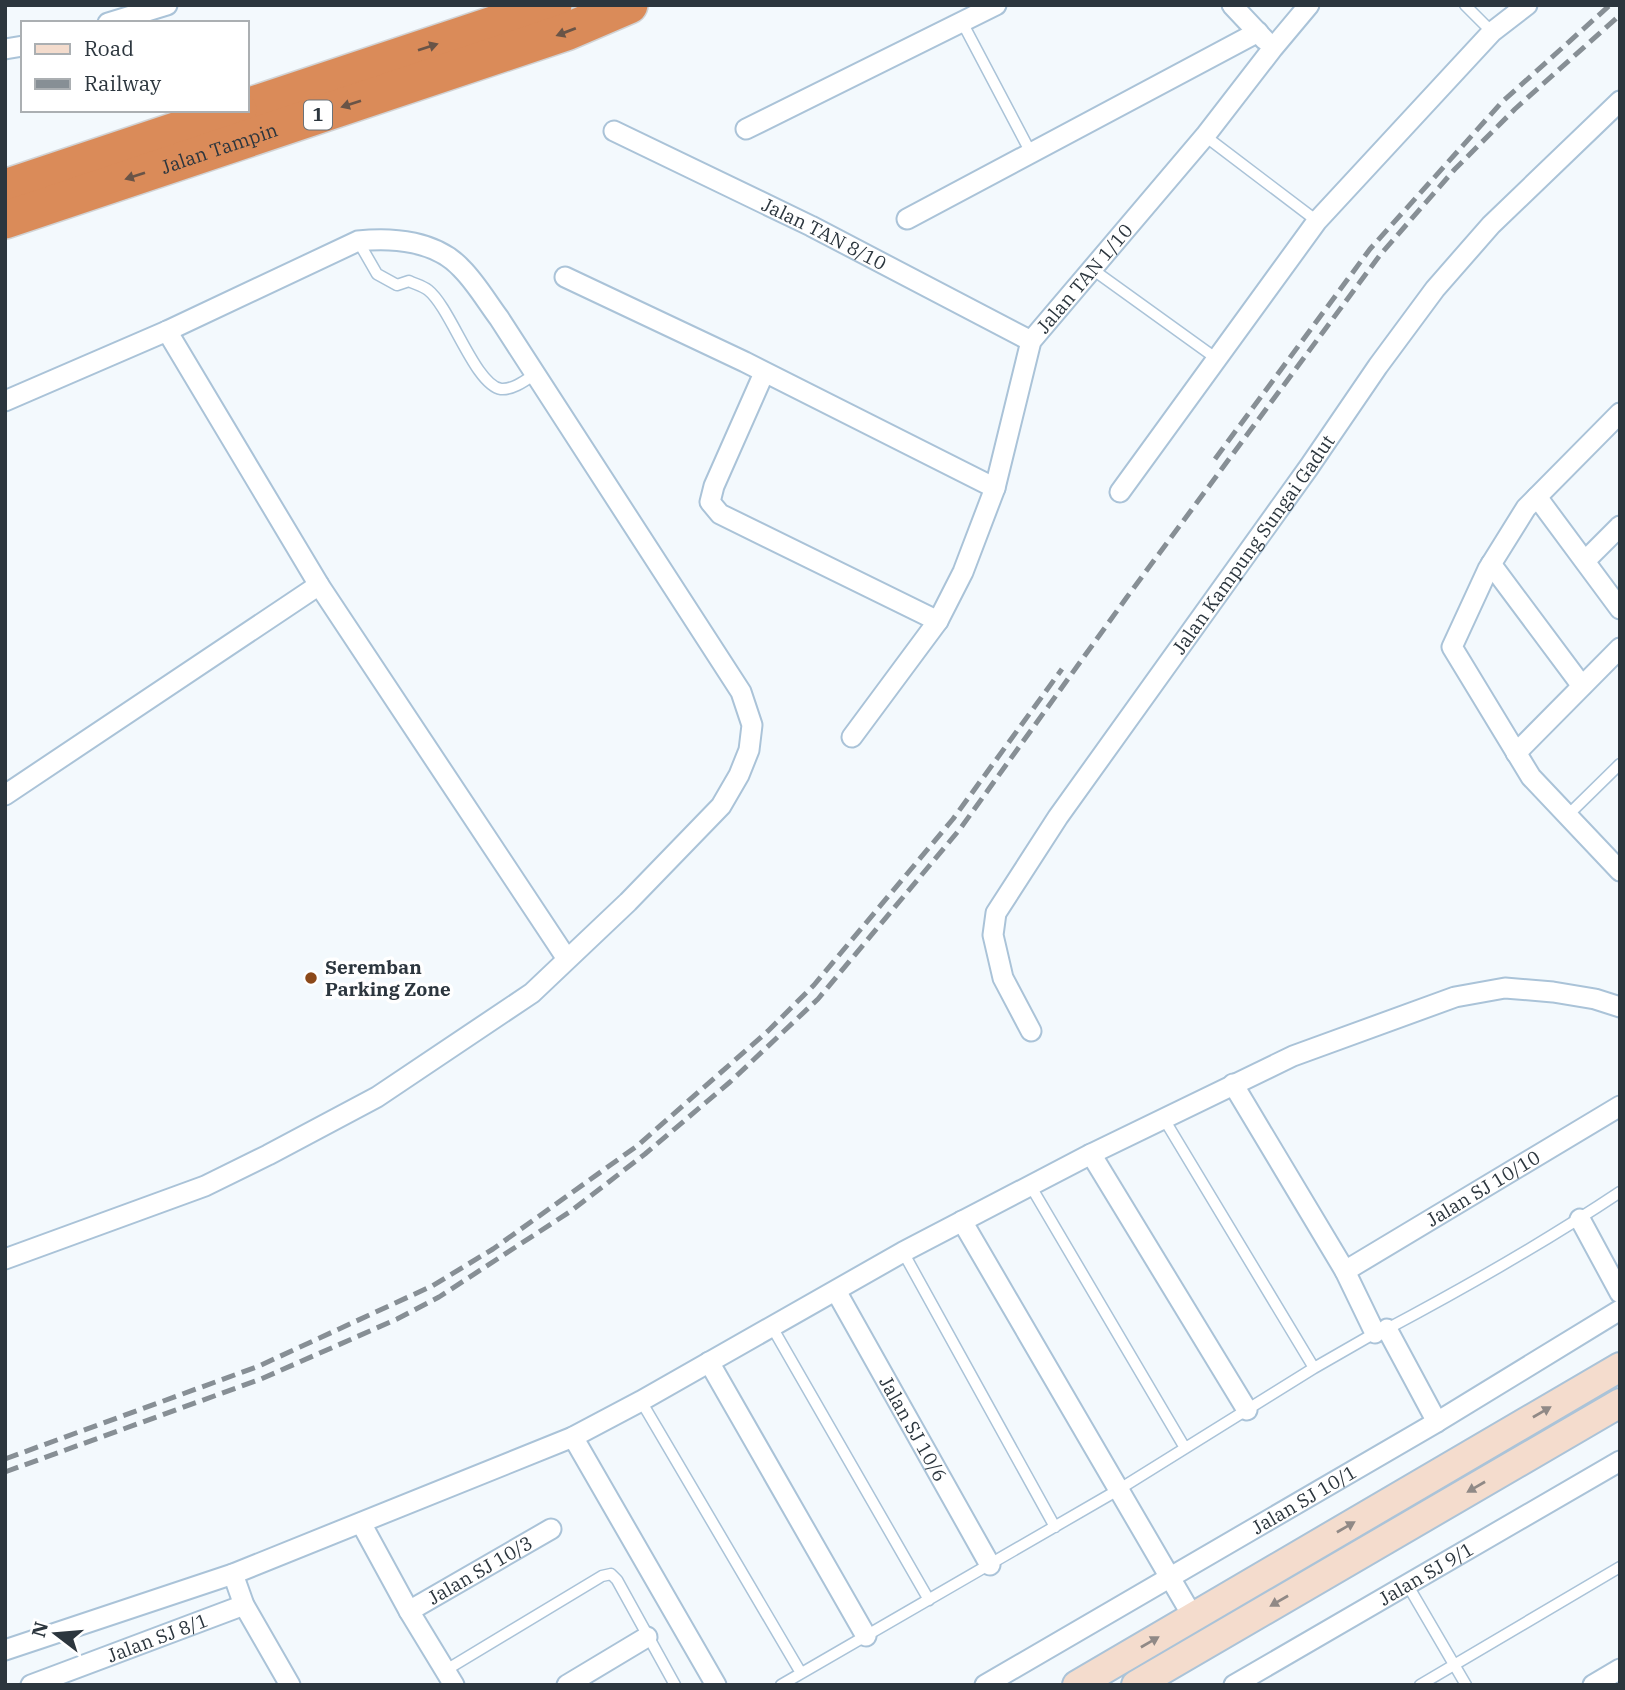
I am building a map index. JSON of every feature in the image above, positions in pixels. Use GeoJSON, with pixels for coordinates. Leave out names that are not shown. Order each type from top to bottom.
{"type":"FeatureCollection","features":[{"type":"Feature","properties":{"kind":"highway","name":"Jalan Tampin"},"geometry":{"type":"LineString","coordinates":[[248,107],[553,5]]}},
{"type":"Feature","properties":{"kind":"highway","name":"Jalan Tampin"},"geometry":{"type":"LineString","coordinates":[[5,220],[566,32],[629,5]]}},
{"type":"Feature","properties":{"kind":"highway","name":"Jalan Tampin"},"geometry":{"type":"LineString","coordinates":[[5,188],[232,112]]}},
{"type":"Feature","properties":{"kind":"street"},"geometry":{"type":"LineString","coordinates":[[115,21],[167,5]]}},
{"type":"Feature","properties":{"kind":"street"},"geometry":{"type":"LineString","coordinates":[[746,129],[996,5]]}},
{"type":"Feature","properties":{"kind":"street","name":"Jalan TAN 1/10"},"geometry":{"type":"LineString","coordinates":[[852,737],[938,621],[963,572],[995,488],[1031,341],[1205,136],[1309,5]]}},
{"type":"Feature","properties":{"kind":"street"},"geometry":{"type":"LineString","coordinates":[[1120,492],[1317,221],[1492,32],[1527,5]]}},
{"type":"Feature","properties":{"kind":"street"},"geometry":{"type":"LineString","coordinates":[[1243,9],[1258,33],[1273,48]]}},
{"type":"Feature","properties":{"kind":"street"},"geometry":{"type":"LineString","coordinates":[[907,219],[1258,33]]}},
{"type":"Feature","properties":{"kind":"street","name":"Jalan Kampung Sungai Gadut"},"geometry":{"type":"LineString","coordinates":[[1031,1031],[1003,978],[993,935],[996,913],[1058,817],[1309,467],[1378,366],[1436,289],[1490,225],[1620,102]]}},
{"type":"Feature","properties":{"kind":"street","name":"Jalan TAN 8/10"},"geometry":{"type":"LineString","coordinates":[[614,131],[811,226],[1031,341]]}},
{"type":"Feature","properties":{"kind":"street"},"geometry":{"type":"LineString","coordinates":[[5,401],[167,331],[358,241],[385,238],[436,251],[461,267],[499,318],[741,692],[752,725],[749,750],[739,775],[721,806],[628,902],[532,993],[365,1104],[205,1186],[5,1259]]}},
{"type":"Feature","properties":{"kind":"street"},"geometry":{"type":"LineString","coordinates":[[565,277],[995,488]]}},
{"type":"Feature","properties":{"kind":"street"},"geometry":{"type":"LineString","coordinates":[[167,331],[319,585],[567,959]]}},
{"type":"Feature","properties":{"kind":"street"},"geometry":{"type":"LineString","coordinates":[[764,373],[714,486],[710,502],[720,514],[938,621]]}},
{"type":"Feature","properties":{"kind":"street"},"geometry":{"type":"LineString","coordinates":[[1620,413],[1525,508],[1491,564],[1452,648],[1531,777],[1620,871]]}},
{"type":"Feature","properties":{"kind":"street"},"geometry":{"type":"LineString","coordinates":[[1537,497],[1620,609]]}},
{"type":"Feature","properties":{"kind":"street"},"geometry":{"type":"LineString","coordinates":[[1585,561],[1620,526]]}},
{"type":"Feature","properties":{"kind":"street"},"geometry":{"type":"LineString","coordinates":[[1491,564],[1583,686]]}},
{"type":"Feature","properties":{"kind":"street"},"geometry":{"type":"LineString","coordinates":[[5,795],[319,585]]}},
{"type":"Feature","properties":{"kind":"street"},"geometry":{"type":"LineString","coordinates":[[1516,753],[1620,648]]}},
{"type":"Feature","properties":{"kind":"street"},"geometry":{"type":"LineString","coordinates":[[5,1650],[233,1574],[573,1437],[903,1252],[1091,1154],[1293,1056],[1455,997],[1505,988],[1553,992],[1620,1006]]}},
{"type":"Feature","properties":{"kind":"street"},"geometry":{"type":"LineString","coordinates":[[1234,1084],[1437,1422]]}},
{"type":"Feature","properties":{"kind":"street","name":"Jalan SJ 10/10"},"geometry":{"type":"LineString","coordinates":[[1345,1271],[1620,1106]]}},
{"type":"Feature","properties":{"kind":"street"},"geometry":{"type":"LineString","coordinates":[[1091,1154],[1247,1410]]}},
{"type":"Feature","properties":{"kind":"street"},"geometry":{"type":"LineString","coordinates":[[1580,1219],[1620,1293]]}},
{"type":"Feature","properties":{"kind":"street"},"geometry":{"type":"LineString","coordinates":[[962,1221],[1193,1617]]}},
{"type":"Feature","properties":{"kind":"street","name":"Jalan SJ 10/6"},"geometry":{"type":"LineString","coordinates":[[836,1291],[990,1564]]}},
{"type":"Feature","properties":{"kind":"street","name":"Jalan SJ 10/1"},"geometry":{"type":"LineString","coordinates":[[985,1685],[1437,1422],[1620,1310]]}},
{"type":"Feature","properties":{"kind":"street"},"geometry":{"type":"LineString","coordinates":[[709,1362],[866,1636]]}},
{"type":"Feature","properties":{"kind":"street"},"geometry":{"type":"LineString","coordinates":[[1088,1682],[1193,1617],[1620,1367]]}},
{"type":"Feature","properties":{"kind":"street"},"geometry":{"type":"LineString","coordinates":[[1136,1685],[1620,1403]]}},
{"type":"Feature","properties":{"kind":"street"},"geometry":{"type":"LineString","coordinates":[[573,1437],[716,1685]]}},
{"type":"Feature","properties":{"kind":"street","name":"Jalan SJ 9/1"},"geometry":{"type":"LineString","coordinates":[[1234,1685],[1620,1461]]}},
{"type":"Feature","properties":{"kind":"street","name":"Jalan SJ 10/3"},"geometry":{"type":"LineString","coordinates":[[361,1523],[409,1611],[450,1677]]}},
{"type":"Feature","properties":{"kind":"street","name":"Jalan SJ 10/3"},"geometry":{"type":"LineString","coordinates":[[409,1611],[551,1529]]}},
{"type":"Feature","properties":{"kind":"street"},"geometry":{"type":"LineString","coordinates":[[233,1574],[244,1605],[290,1685]]}},
{"type":"Feature","properties":{"kind":"street","name":"Jalan SJ 8/1"},"geometry":{"type":"LineString","coordinates":[[31,1685],[244,1605]]}},
{"type":"Feature","properties":{"kind":"street"},"geometry":{"type":"LineString","coordinates":[[567,1685],[647,1637]]}},
{"type":"Feature","properties":{"kind":"street"},"geometry":{"type":"LineString","coordinates":[[1593,1685],[1620,1669]]}},
{"type":"Feature","properties":{"kind":"lane"},"geometry":{"type":"LineString","coordinates":[[1465,5],[1492,32]]}},
{"type":"Feature","properties":{"kind":"lane"},"geometry":{"type":"LineString","coordinates":[[962,22],[1031,153]]}},
{"type":"Feature","properties":{"kind":"lane"},"geometry":{"type":"LineString","coordinates":[[1205,136],[1317,221]]}},
{"type":"Feature","properties":{"kind":"lane"},"geometry":{"type":"LineString","coordinates":[[358,241],[377,274],[397,285],[408,281],[429,291],[452,323],[485,381],[501,389],[520,385],[535,374]]}},
{"type":"Feature","properties":{"kind":"lane"},"geometry":{"type":"LineString","coordinates":[[1092,269],[1217,359]]}},
{"type":"Feature","properties":{"kind":"lane"},"geometry":{"type":"LineString","coordinates":[[1567,817],[1620,764]]}},
{"type":"Feature","properties":{"kind":"lane"},"geometry":{"type":"LineString","coordinates":[[1164,1119],[1314,1368]]}},
{"type":"Feature","properties":{"kind":"lane"},"geometry":{"type":"LineString","coordinates":[[1030,1185],[1185,1448]]}},
{"type":"Feature","properties":{"kind":"lane"},"geometry":{"type":"LineString","coordinates":[[781,1685],[1118,1490],[1314,1368],[1462,1289],[1620,1192]]}},
{"type":"Feature","properties":{"kind":"lane"},"geometry":{"type":"LineString","coordinates":[[903,1252],[1055,1527]]}},
{"type":"Feature","properties":{"kind":"lane"},"geometry":{"type":"LineString","coordinates":[[772,1327],[929,1600]]}},
{"type":"Feature","properties":{"kind":"lane"},"geometry":{"type":"LineString","coordinates":[[641,1401],[801,1673]]}},
{"type":"Feature","properties":{"kind":"lane"},"geometry":{"type":"LineString","coordinates":[[1420,1685],[1620,1567]]}},
{"type":"Feature","properties":{"kind":"lane"},"geometry":{"type":"LineString","coordinates":[[450,1677],[602,1576],[611,1574],[617,1580],[675,1685]]}},
{"type":"Feature","properties":{"kind":"lane"},"geometry":{"type":"LineString","coordinates":[[1407,1584],[1466,1685]]}},
{"type":"Feature","properties":{"kind":"railway"},"geometry":{"type":"LineString","coordinates":[[1215,459],[1370,249],[1502,102],[1610,5]]}},
{"type":"Feature","properties":{"kind":"railway"},"geometry":{"type":"LineString","coordinates":[[5,1472],[261,1379],[397,1319],[439,1297],[571,1211],[645,1154],[730,1082],[818,999],[960,829],[1127,597],[1380,255],[1455,169],[1515,109],[1620,15]]}},
{"type":"Feature","properties":{"kind":"railway"},"geometry":{"type":"LineString","coordinates":[[5,1459],[259,1366],[432,1286],[493,1249],[637,1146],[768,1031],[814,985],[953,819],[1062,669]]}},
{"type":"Feature","properties":{"kind":"place","name":"Seremban Parking Zone"},"geometry":{"type":"Point","coordinates":[311,978]}}]}
